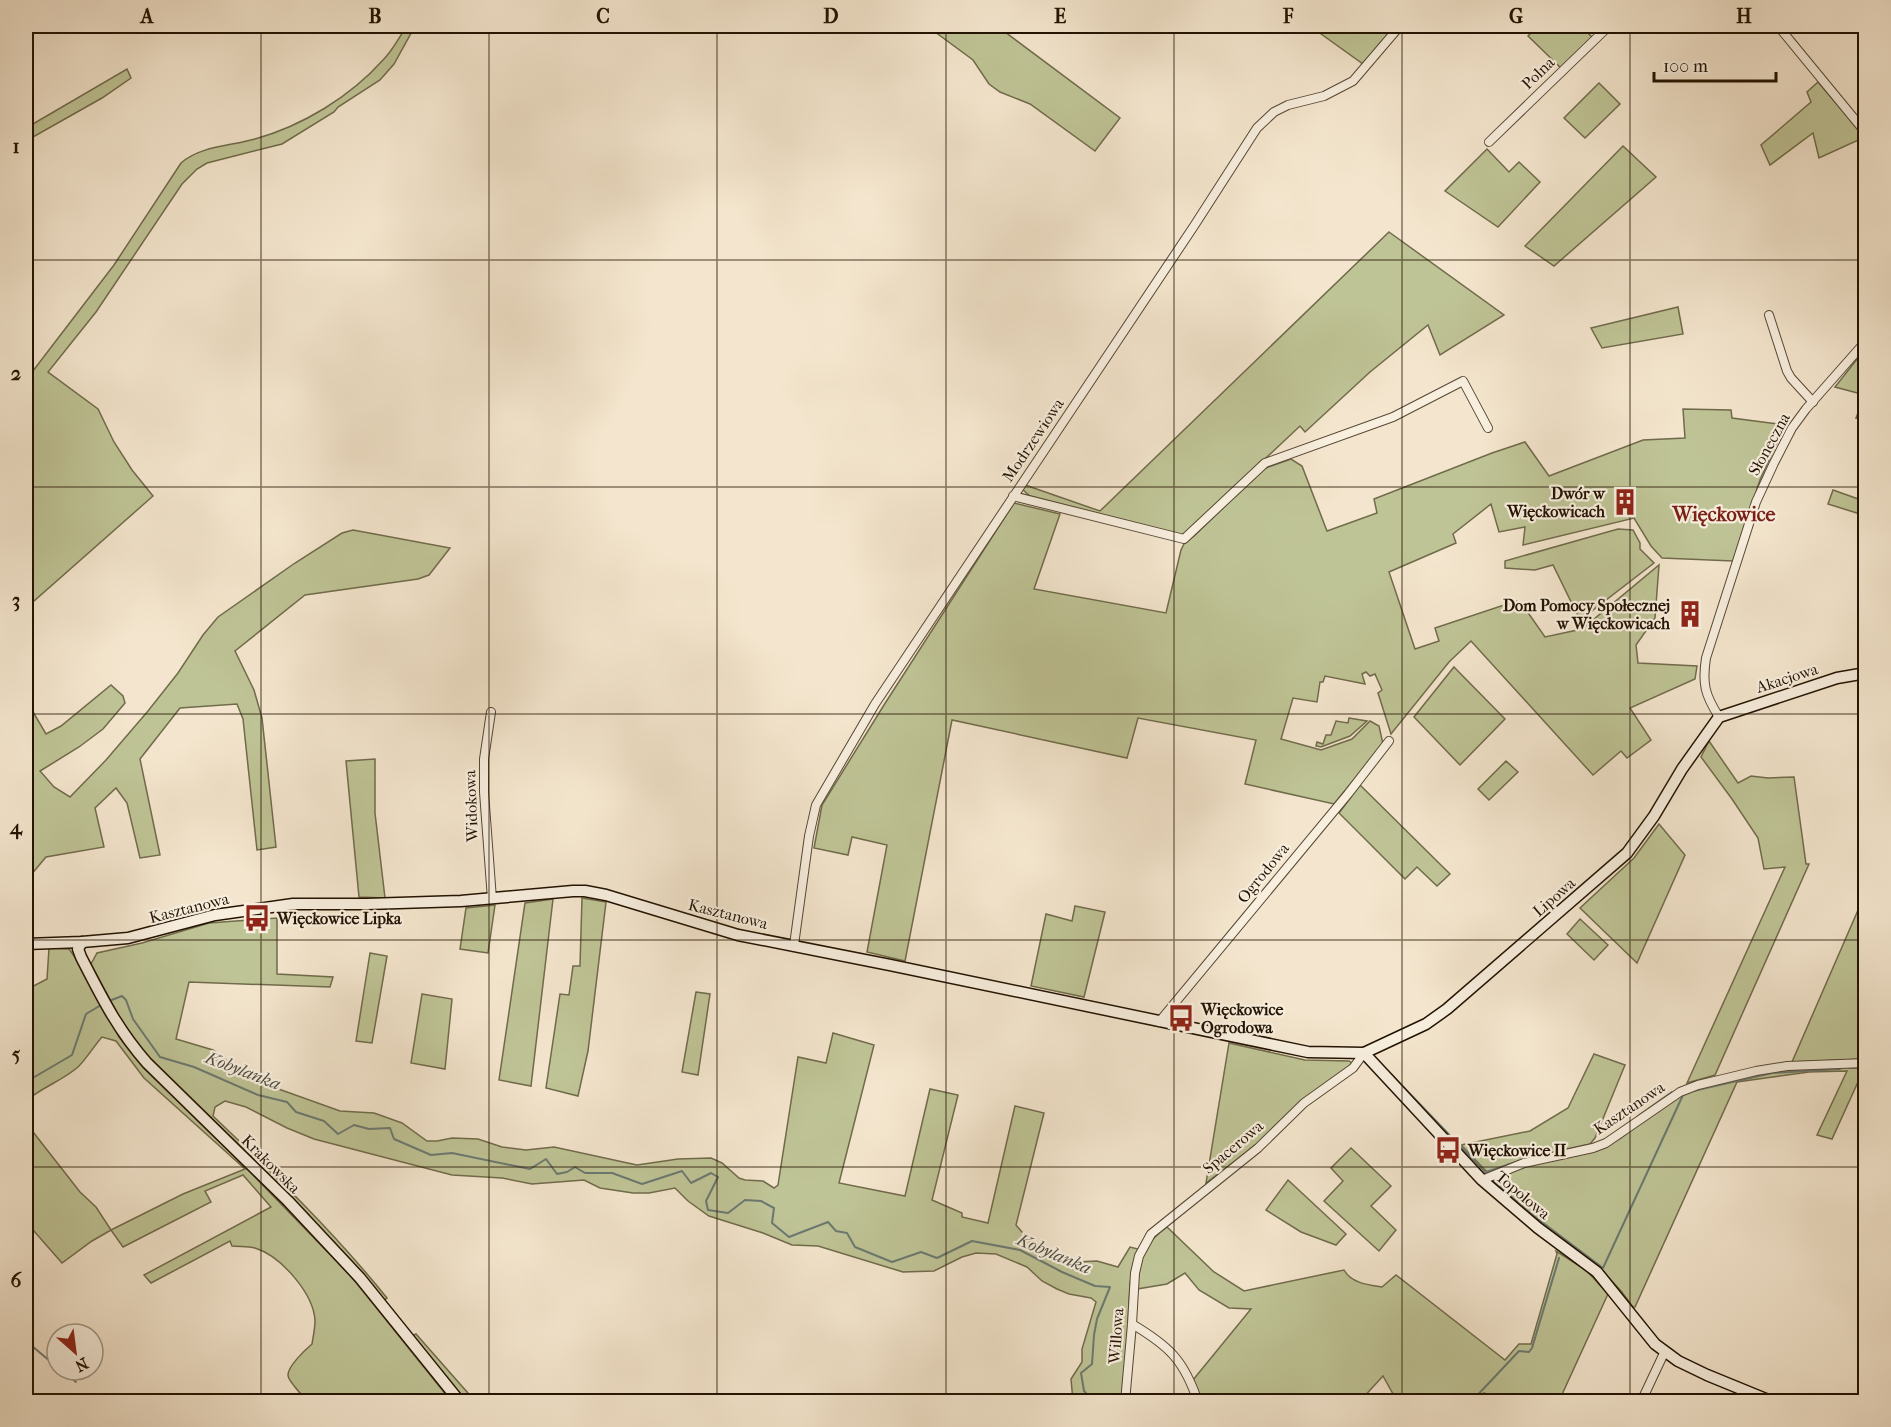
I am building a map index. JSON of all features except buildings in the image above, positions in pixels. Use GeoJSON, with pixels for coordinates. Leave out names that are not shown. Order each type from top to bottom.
{"type":"FeatureCollection","features":[{"type":"Feature","properties":{"kind":"street","name":"Modrzewiowa"},"geometry":{"type":"LineString","coordinates":[[794,945],[809,836],[816,805],[861,725],[1257,128],[1274,112],[1288,105],[1324,96],[1353,81],[1400,26]]}},
{"type":"Feature","properties":{"kind":"street","name":"Polna"},"geometry":{"type":"LineString","coordinates":[[1489,142],[1609,26]]}},
{"type":"Feature","properties":{"kind":"street"},"geometry":{"type":"LineString","coordinates":[[1778,26],[1866,133]]}},
{"type":"Feature","properties":{"kind":"street"},"geometry":{"type":"LineString","coordinates":[[1769,315],[1787,371],[1813,402]]}},
{"type":"Feature","properties":{"kind":"street","name":"Słoneczna"},"geometry":{"type":"LineString","coordinates":[[1719,717],[1704,689],[1703,676],[1706,658],[1756,502],[1792,428],[1866,341]]}},
{"type":"Feature","properties":{"kind":"street"},"geometry":{"type":"LineString","coordinates":[[1013,496],[1184,539],[1265,463],[1393,417],[1463,381],[1488,428]]}},
{"type":"Feature","properties":{"kind":"street","name":"Akacjowa"},"geometry":{"type":"LineString","coordinates":[[1719,717],[1837,678],[1866,673]]}},
{"type":"Feature","properties":{"kind":"street","name":"Widokowa"},"geometry":{"type":"LineString","coordinates":[[491,712],[484,759],[484,792],[492,899]]}},
{"type":"Feature","properties":{"kind":"street","name":"Lipowa"},"geometry":{"type":"LineString","coordinates":[[1364,1053],[1426,1024],[1447,1009],[1627,853],[1643,833],[1682,769],[1719,717]]}},
{"type":"Feature","properties":{"kind":"street","name":"Ogrodowa"},"geometry":{"type":"LineString","coordinates":[[1159,1022],[1348,794],[1389,741]]}},
{"type":"Feature","properties":{"kind":"street","name":"Kasztanowa"},"geometry":{"type":"LineString","coordinates":[[26,944],[128,938],[215,915],[279,905],[380,904],[492,899],[585,891],[606,895],[738,935],[1308,1052],[1364,1053]]}},
{"type":"Feature","properties":{"kind":"street","name":"Krakowska"},"geometry":{"type":"LineString","coordinates":[[82,942],[78,949],[109,1012],[130,1044],[288,1201],[360,1278],[460,1401]]}},
{"type":"Feature","properties":{"kind":"street","name":"Topolowa"},"geometry":{"type":"LineString","coordinates":[[1364,1053],[1482,1180],[1538,1228],[1597,1272],[1655,1344],[1678,1361],[1773,1401]]}},
{"type":"Feature","properties":{"kind":"street","name":"Spacerowa"},"geometry":{"type":"LineString","coordinates":[[1135,1273],[1139,1256],[1151,1234],[1258,1148],[1304,1103],[1353,1068],[1364,1053]]}},
{"type":"Feature","properties":{"kind":"street","name":"Kasztanowa"},"geometry":{"type":"LineString","coordinates":[[1482,1180],[1524,1163],[1606,1143],[1680,1092],[1698,1085],[1787,1066],[1866,1063]]}},
{"type":"Feature","properties":{"kind":"street","name":"Willowa"},"geometry":{"type":"LineString","coordinates":[[1125,1401],[1135,1273]]}},
{"type":"Feature","properties":{"kind":"street"},"geometry":{"type":"LineString","coordinates":[[1132,1324],[1164,1346],[1179,1360],[1198,1401]]}},
{"type":"Feature","properties":{"kind":"street"},"geometry":{"type":"LineString","coordinates":[[1641,1401],[1665,1351]]}},
{"type":"Feature","properties":{"kind":"green space"},"geometry":{"type":"Polygon","coordinates":[[[407,26],[415,26],[394,64],[380,80],[338,107],[334,112],[282,144],[207,163],[197,169],[182,184],[96,312],[48,372],[98,409],[114,442],[132,470],[153,496],[26,608],[26,380],[114,265],[181,163],[206,150],[273,133],[324,109],[370,73],[390,52],[407,26]]]}},
{"type":"Feature","properties":{"kind":"green space"},"geometry":{"type":"Polygon","coordinates":[[[927,26],[997,26],[1120,118],[1095,151],[1030,104],[1000,92],[989,84],[973,60],[927,26]]]}},
{"type":"Feature","properties":{"kind":"green space"},"geometry":{"type":"Polygon","coordinates":[[[1310,26],[1393,26],[1395,27],[1363,64],[1310,26]]]}},
{"type":"Feature","properties":{"kind":"green space"},"geometry":{"type":"Polygon","coordinates":[[[1538,26],[1581,26],[1596,41],[1565,72],[1528,36],[1538,26]]]}},
{"type":"Feature","properties":{"kind":"green space"},"geometry":{"type":"Polygon","coordinates":[[[127,69],[131,78],[102,98],[26,141],[26,128],[127,69]]]}},
{"type":"Feature","properties":{"kind":"green space"},"geometry":{"type":"Polygon","coordinates":[[[1818,82],[1865,137],[1819,158],[1813,133],[1770,165],[1761,145],[1811,102],[1807,92],[1818,82]]]}},
{"type":"Feature","properties":{"kind":"green space"},"geometry":{"type":"Polygon","coordinates":[[[1599,83],[1620,104],[1585,138],[1564,118],[1599,83]]]}},
{"type":"Feature","properties":{"kind":"green space"},"geometry":{"type":"Polygon","coordinates":[[[1623,146],[1656,177],[1554,266],[1525,246],[1623,146]]]}},
{"type":"Feature","properties":{"kind":"green space"},"geometry":{"type":"Polygon","coordinates":[[[1487,149],[1509,172],[1519,162],[1540,182],[1498,227],[1445,191],[1487,149]]]}},
{"type":"Feature","properties":{"kind":"green space"},"geometry":{"type":"Polygon","coordinates":[[[1389,232],[1504,315],[1440,355],[1428,325],[1370,372],[1305,432],[1300,426],[1183,536],[1031,497],[1022,489],[1025,485],[1100,511],[1389,232]]]}},
{"type":"Feature","properties":{"kind":"green space"},"geometry":{"type":"Polygon","coordinates":[[[1678,307],[1683,334],[1602,348],[1591,328],[1678,307]]]}},
{"type":"Feature","properties":{"kind":"green space"},"geometry":{"type":"Polygon","coordinates":[[[1865,349],[1866,390],[1865,419],[1856,418],[1865,395],[1835,387],[1865,349]]]}},
{"type":"Feature","properties":{"kind":"green space"},"geometry":{"type":"Polygon","coordinates":[[[1683,409],[1731,410],[1732,418],[1785,425],[1760,480],[1733,561],[1662,558],[1651,546],[1634,518],[1523,545],[1525,527],[1499,532],[1491,504],[1453,534],[1456,543],[1389,572],[1415,649],[1439,641],[1435,628],[1516,601],[1522,604],[1545,637],[1582,629],[1659,565],[1655,618],[1636,645],[1638,663],[1697,666],[1695,679],[1630,708],[1651,740],[1627,758],[1621,751],[1593,775],[1471,641],[1449,662],[1391,734],[1378,693],[1382,690],[1375,674],[1370,676],[1366,672],[1362,674],[1365,684],[1325,676],[1323,682],[1320,682],[1317,702],[1293,698],[1281,739],[1321,750],[1352,739],[1370,721],[1379,726],[1383,744],[1334,804],[1245,784],[1256,740],[1138,718],[1127,758],[952,720],[905,961],[867,952],[887,845],[852,837],[848,855],[814,848],[822,805],[1014,503],[1060,514],[1034,589],[1166,613],[1184,544],[1263,469],[1291,459],[1302,466],[1327,531],[1377,513],[1374,499],[1525,442],[1549,476],[1643,440],[1685,438],[1683,409]]]}},
{"type":"Feature","properties":{"kind":"green space"},"geometry":{"type":"Polygon","coordinates":[[[1833,490],[1864,501],[1860,514],[1828,504],[1833,490]]]}},
{"type":"Feature","properties":{"kind":"green space"},"geometry":{"type":"Polygon","coordinates":[[[1618,529],[1633,530],[1640,543],[1640,549],[1654,563],[1580,620],[1553,565],[1535,570],[1505,568],[1505,561],[1618,529]]]}},
{"type":"Feature","properties":{"kind":"green space"},"geometry":{"type":"Polygon","coordinates":[[[353,530],[450,548],[429,575],[418,579],[305,595],[235,651],[254,690],[262,718],[276,847],[257,850],[243,719],[237,704],[180,708],[140,759],[160,855],[140,858],[127,803],[116,788],[95,808],[104,847],[46,857],[26,881],[26,700],[46,734],[61,726],[111,685],[123,696],[125,703],[103,729],[40,771],[54,787],[70,797],[106,760],[148,711],[218,617],[295,563],[342,533],[353,530]]]}},
{"type":"Feature","properties":{"kind":"green space"},"geometry":{"type":"Polygon","coordinates":[[[1454,667],[1505,719],[1460,765],[1414,717],[1454,667]]]}},
{"type":"Feature","properties":{"kind":"green space"},"geometry":{"type":"Polygon","coordinates":[[[1349,718],[1367,721],[1350,736],[1321,747],[1316,746],[1317,742],[1323,744],[1326,735],[1331,735],[1336,721],[1348,723],[1349,718]]]}},
{"type":"Feature","properties":{"kind":"green space"},"geometry":{"type":"Polygon","coordinates":[[[1709,741],[1738,783],[1751,776],[1794,777],[1806,864],[1809,864],[1715,1075],[1687,1083],[1785,867],[1764,869],[1758,838],[1701,757],[1709,741]]]}},
{"type":"Feature","properties":{"kind":"green space"},"geometry":{"type":"Polygon","coordinates":[[[375,759],[375,813],[385,898],[359,897],[346,761],[375,759]]]}},
{"type":"Feature","properties":{"kind":"green space"},"geometry":{"type":"Polygon","coordinates":[[[1506,761],[1518,772],[1489,800],[1478,789],[1506,761]]]}},
{"type":"Feature","properties":{"kind":"green space"},"geometry":{"type":"Polygon","coordinates":[[[1360,785],[1450,874],[1437,886],[1417,867],[1405,879],[1339,813],[1360,785]]]}},
{"type":"Feature","properties":{"kind":"green space"},"geometry":{"type":"Polygon","coordinates":[[[1659,824],[1685,855],[1637,963],[1580,908],[1634,858],[1659,824]]]}},
{"type":"Feature","properties":{"kind":"green space"},"geometry":{"type":"Polygon","coordinates":[[[1865,894],[1865,1059],[1792,1062],[1865,894]]]}},
{"type":"Feature","properties":{"kind":"green space"},"geometry":{"type":"Polygon","coordinates":[[[582,898],[606,902],[588,1051],[578,1096],[546,1088],[560,994],[569,995],[573,966],[580,966],[582,898]]]}},
{"type":"Feature","properties":{"kind":"green space"},"geometry":{"type":"Polygon","coordinates":[[[553,899],[531,1086],[499,1080],[525,903],[553,899]]]}},
{"type":"Feature","properties":{"kind":"green space"},"geometry":{"type":"Polygon","coordinates":[[[495,905],[488,953],[460,949],[466,908],[495,905]]]}},
{"type":"Feature","properties":{"kind":"green space"},"geometry":{"type":"Polygon","coordinates":[[[1075,906],[1105,912],[1084,997],[1031,986],[1046,914],[1072,921],[1075,906]]]}},
{"type":"Feature","properties":{"kind":"green space"},"geometry":{"type":"Polygon","coordinates":[[[277,918],[277,974],[333,977],[330,987],[189,982],[176,1039],[213,1050],[244,1074],[259,1082],[340,1111],[374,1113],[402,1123],[427,1141],[452,1138],[478,1139],[502,1147],[526,1150],[554,1147],[637,1165],[678,1159],[711,1158],[722,1163],[739,1178],[763,1181],[774,1188],[778,1185],[798,1057],[826,1063],[833,1033],[874,1045],[839,1183],[905,1196],[930,1089],[958,1095],[932,1200],[962,1213],[962,1217],[988,1223],[1015,1106],[1044,1113],[1016,1225],[1034,1246],[1056,1257],[1076,1262],[1097,1261],[1118,1267],[1130,1247],[1138,1249],[1130,1283],[1124,1401],[1073,1401],[1071,1379],[1082,1362],[1082,1349],[1096,1302],[1091,1298],[1057,1289],[1042,1281],[1027,1267],[996,1254],[976,1253],[962,1257],[934,1271],[903,1272],[818,1246],[792,1245],[709,1216],[675,1188],[649,1193],[633,1193],[600,1188],[584,1180],[532,1184],[502,1178],[452,1175],[314,1139],[246,1107],[225,1101],[215,1107],[213,1116],[325,1227],[387,1298],[383,1301],[135,1046],[91,964],[97,953],[142,943],[209,923],[277,918]]]}},
{"type":"Feature","properties":{"kind":"green space"},"geometry":{"type":"Polygon","coordinates":[[[1580,919],[1608,945],[1594,960],[1567,934],[1580,919]]]}},
{"type":"Feature","properties":{"kind":"green space"},"geometry":{"type":"Polygon","coordinates":[[[49,948],[69,949],[90,978],[119,1037],[141,1065],[249,1171],[350,1275],[451,1401],[314,1402],[303,1396],[290,1381],[288,1375],[294,1363],[312,1344],[315,1324],[313,1310],[302,1288],[285,1267],[265,1252],[255,1248],[232,1246],[230,1241],[151,1283],[144,1275],[271,1207],[243,1175],[205,1191],[211,1202],[123,1247],[111,1230],[183,1194],[245,1169],[144,1078],[116,1041],[102,1037],[78,1067],[26,1101],[26,990],[47,979],[49,948]]]}},
{"type":"Feature","properties":{"kind":"green space"},"geometry":{"type":"Polygon","coordinates":[[[370,953],[387,956],[372,1043],[356,1041],[370,953]]]}},
{"type":"Feature","properties":{"kind":"green space"},"geometry":{"type":"Polygon","coordinates":[[[696,992],[710,994],[698,1075],[682,1072],[696,992]]]}},
{"type":"Feature","properties":{"kind":"green space"},"geometry":{"type":"Polygon","coordinates":[[[422,994],[452,999],[445,1069],[411,1063],[422,994]]]}},
{"type":"Feature","properties":{"kind":"green space"},"geometry":{"type":"Polygon","coordinates":[[[1229,1043],[1305,1060],[1349,1061],[1352,1063],[1351,1067],[1255,1146],[1206,1183],[1229,1043]]]}},
{"type":"Feature","properties":{"kind":"green space"},"geometry":{"type":"Polygon","coordinates":[[[1594,1054],[1625,1065],[1595,1138],[1590,1144],[1544,1154],[1488,1173],[1461,1145],[1530,1131],[1568,1108],[1594,1054]]]}},
{"type":"Feature","properties":{"kind":"green space"},"geometry":{"type":"Polygon","coordinates":[[[1865,1065],[1865,1071],[1832,1139],[1817,1135],[1847,1071],[1809,1072],[1737,1082],[1635,1307],[1594,1262],[1529,1215],[1491,1180],[1525,1165],[1609,1145],[1665,1103],[1699,1088],[1766,1072],[1865,1065]]]}},
{"type":"Feature","properties":{"kind":"green space"},"geometry":{"type":"Polygon","coordinates":[[[26,1123],[80,1192],[96,1207],[111,1230],[62,1263],[26,1222],[26,1123]]]}},
{"type":"Feature","properties":{"kind":"green space"},"geometry":{"type":"Polygon","coordinates":[[[1351,1148],[1391,1186],[1371,1206],[1396,1230],[1379,1251],[1324,1201],[1343,1181],[1331,1168],[1351,1148]]]}},
{"type":"Feature","properties":{"kind":"green space"},"geometry":{"type":"Polygon","coordinates":[[[1288,1180],[1346,1234],[1336,1245],[1301,1232],[1266,1210],[1288,1180]]]}},
{"type":"Feature","properties":{"kind":"green space"},"geometry":{"type":"Polygon","coordinates":[[[1167,1227],[1214,1272],[1244,1291],[1344,1270],[1355,1281],[1382,1287],[1396,1275],[1505,1360],[1519,1344],[1531,1344],[1556,1251],[1586,1270],[1608,1294],[1559,1401],[1503,1401],[1484,1393],[1476,1401],[1397,1401],[1383,1376],[1360,1401],[1200,1402],[1193,1380],[1251,1309],[1229,1308],[1199,1290],[1185,1273],[1167,1284],[1137,1289],[1139,1270],[1147,1247],[1167,1227]]]}},
{"type":"Feature","properties":{"kind":"green space"},"geometry":{"type":"Polygon","coordinates":[[[416,1334],[475,1401],[463,1401],[412,1336],[416,1334]]]}},
{"type":"Feature","properties":{"kind":"waterway","name":"Kobylanka"},"geometry":{"type":"LineString","coordinates":[[109,1001],[122,996],[126,1000],[133,1019],[160,1057],[194,1067],[258,1095],[287,1102],[296,1112],[324,1121],[338,1134],[354,1125],[369,1129],[390,1128],[394,1139],[431,1155],[452,1153],[530,1169],[546,1159],[557,1174],[575,1167],[585,1173],[612,1173],[642,1184],[682,1171],[691,1183],[711,1173],[718,1177],[706,1201],[708,1210],[728,1213],[745,1200],[761,1201],[774,1208],[772,1223],[789,1237],[828,1222],[836,1231],[847,1233],[855,1247],[892,1262],[921,1252],[937,1258],[972,1241],[1020,1250],[1095,1286],[1110,1287],[1097,1319],[1092,1364],[1081,1373],[1084,1391],[1094,1402]]}},
{"type":"Feature","properties":{"kind":"waterway","name":"Kobylanka"},"geometry":{"type":"LineString","coordinates":[[26,1094],[31,1079],[72,1055],[86,1014],[101,1005]]}},
{"type":"Feature","properties":{"kind":"waterway"},"geometry":{"type":"LineString","coordinates":[[1849,1068],[1866,1068]]}},
{"type":"Feature","properties":{"kind":"waterway"},"geometry":{"type":"LineString","coordinates":[[1693,1091],[1772,1073],[1840,1069]]}},
{"type":"Feature","properties":{"kind":"waterway"},"geometry":{"type":"LineString","coordinates":[[1387,1070],[1487,1174]]}},
{"type":"Feature","properties":{"kind":"waterway"},"geometry":{"type":"LineString","coordinates":[[1638,1116],[1672,1092]]}},
{"type":"Feature","properties":{"kind":"waterway"},"geometry":{"type":"LineString","coordinates":[[1490,1178],[1530,1213],[1603,1268],[1685,1094]]}},
{"type":"Feature","properties":{"kind":"waterway"},"geometry":{"type":"LineString","coordinates":[[1486,1172],[1510,1164]]}},
{"type":"Feature","properties":{"kind":"waterway"},"geometry":{"type":"LineString","coordinates":[[1471,1402],[1519,1351],[1529,1352],[1532,1348],[1559,1258]]}},
{"type":"Feature","properties":{"kind":"waterway"},"geometry":{"type":"LineString","coordinates":[[26,1341],[45,1357]]}},
{"type":"Feature","properties":{"kind":"place","name":"Dwór w Więckowicach"},"geometry":{"type":"Point","coordinates":[1625,502]}},
{"type":"Feature","properties":{"kind":"place","name":"Dom Pomocy Społecznej w Więckowicach"},"geometry":{"type":"Point","coordinates":[1690,614]}},
{"type":"Feature","properties":{"kind":"place","name":"Więckowice Lipka"},"geometry":{"type":"Point","coordinates":[257,918]}},
{"type":"Feature","properties":{"kind":"place","name":"Więckowice Ogrodowa"},"geometry":{"type":"Point","coordinates":[1181,1018]}},
{"type":"Feature","properties":{"kind":"place","name":"Więckowice II"},"geometry":{"type":"Point","coordinates":[1448,1150]}},
{"type":"Feature","properties":{"kind":"district","name":"Więckowice"},"geometry":{"type":"Point","coordinates":[1724,514]}}]}
